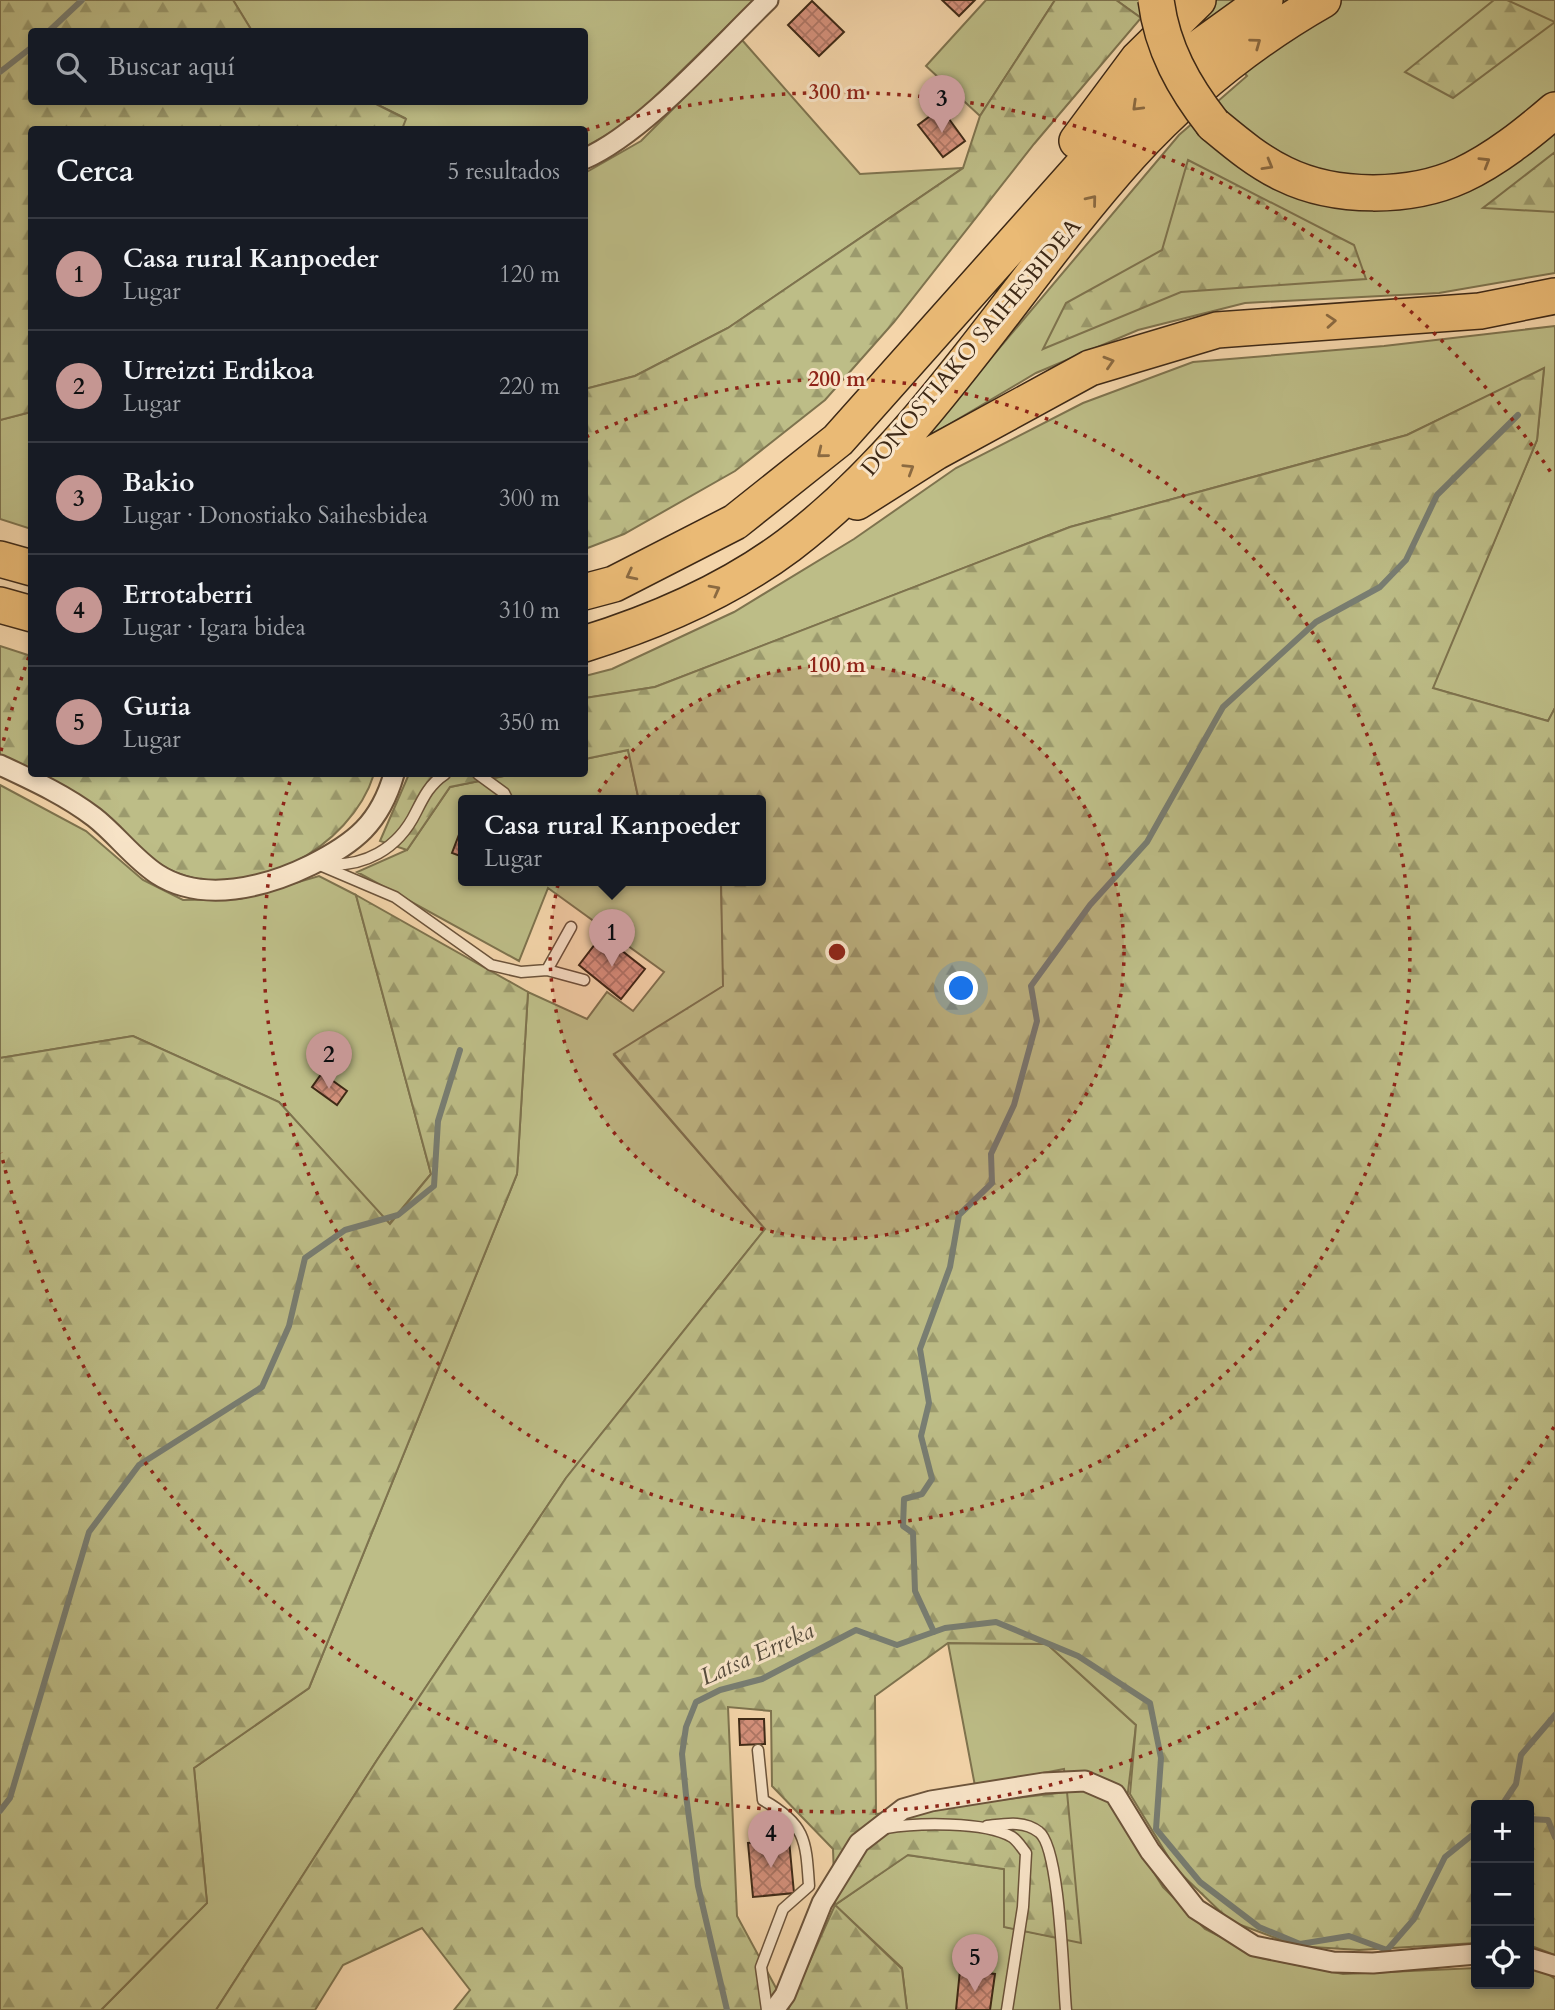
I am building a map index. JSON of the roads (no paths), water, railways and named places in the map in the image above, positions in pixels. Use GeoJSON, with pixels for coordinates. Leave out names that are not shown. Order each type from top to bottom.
{"type":"FeatureCollection","features":[{"type":"Feature","properties":{"kind":"highway"},"geometry":{"type":"LineString","coordinates":[[1156,0],[1170,55],[1187,90],[1213,124],[1247,152],[1286,175],[1329,188],[1373,192],[1419,189],[1462,175],[1499,153],[1555,110]]}},
{"type":"Feature","properties":{"kind":"highway"},"geometry":{"type":"LineString","coordinates":[[935,331],[1138,59],[1198,0]]}},
{"type":"Feature","properties":{"kind":"highway","name":"DONOSTIAKO SAIHESBIDEA"},"geometry":{"type":"LineString","coordinates":[[588,591],[614,584],[735,522],[838,440],[1132,110],[1197,49],[1265,0]]}},
{"type":"Feature","properties":{"kind":"highway","name":"DONOSTIAKO SAIHESBIDEA"},"geometry":{"type":"LineString","coordinates":[[588,642],[679,608],[735,579],[789,545],[845,494],[899,439],[1101,190],[1161,123],[1227,64],[1323,0]]}},
{"type":"Feature","properties":{"kind":"highway"},"geometry":{"type":"LineString","coordinates":[[789,545],[936,452],[1090,368],[1217,330],[1480,311],[1555,296]]}},
{"type":"Feature","properties":{"kind":"highway"},"geometry":{"type":"LineString","coordinates":[[0,559],[28,567]]}},
{"type":"Feature","properties":{"kind":"highway"},"geometry":{"type":"LineString","coordinates":[[0,605],[28,613]]}},
{"type":"Feature","properties":{"kind":"street"},"geometry":{"type":"LineString","coordinates":[[588,157],[623,136],[649,114],[768,0]]}},
{"type":"Feature","properties":{"kind":"street"},"geometry":{"type":"LineString","coordinates":[[0,765],[65,797],[95,818],[159,875],[189,888],[219,891],[293,873],[361,836],[382,807],[393,777]]}},
{"type":"Feature","properties":{"kind":"street"},"geometry":{"type":"LineString","coordinates":[[774,2010],[785,1995],[822,1903],[859,1843],[903,1809],[931,1801],[1044,1783],[1086,1781],[1115,1794],[1150,1851],[1196,1909],[1254,1946],[1333,1962],[1373,1963],[1471,1954]]}},
{"type":"Feature","properties":{"kind":"street"},"geometry":{"type":"LineString","coordinates":[[1534,1960],[1555,1966]]}},
{"type":"Feature","properties":{"kind":"lane"},"geometry":{"type":"LineString","coordinates":[[315,863],[349,864],[381,854],[407,829],[423,796],[442,777]]}},
{"type":"Feature","properties":{"kind":"lane"},"geometry":{"type":"LineString","coordinates":[[482,777],[505,795]]}},
{"type":"Feature","properties":{"kind":"lane"},"geometry":{"type":"LineString","coordinates":[[315,863],[396,897],[491,965],[521,972],[547,970],[584,980]]}},
{"type":"Feature","properties":{"kind":"lane"},"geometry":{"type":"LineString","coordinates":[[547,970],[571,928]]}},
{"type":"Feature","properties":{"kind":"lane"},"geometry":{"type":"LineString","coordinates":[[758,1750],[763,1800],[781,1810],[805,1840],[809,1886],[783,1909],[761,1967],[767,2010]]}},
{"type":"Feature","properties":{"kind":"lane"},"geometry":{"type":"LineString","coordinates":[[876,1829],[959,1825],[1013,1837],[1026,1853],[1023,1907],[1007,2010]]}},
{"type":"Feature","properties":{"kind":"lane"},"geometry":{"type":"LineString","coordinates":[[973,1828],[1028,1825],[1042,1833],[1056,1876],[1066,2010]]}},
{"type":"Feature","properties":{"kind":"waterway"},"geometry":{"type":"LineString","coordinates":[[52,28],[82,0]]}},
{"type":"Feature","properties":{"kind":"waterway"},"geometry":{"type":"LineString","coordinates":[[0,72],[28,50]]}},
{"type":"Feature","properties":{"kind":"waterway"},"geometry":{"type":"LineString","coordinates":[[934,1632],[915,1591],[913,1533],[903,1526],[904,1499],[922,1494],[932,1479],[921,1436],[929,1403],[920,1349],[950,1267],[959,1215],[992,1183],[991,1154],[1014,1105],[1037,1021],[1031,986],[1090,905],[1147,842],[1223,707],[1316,622],[1380,587],[1406,560],[1437,495],[1518,415]]}},
{"type":"Feature","properties":{"kind":"waterway"},"geometry":{"type":"LineString","coordinates":[[0,1811],[10,1798],[89,1532],[139,1465],[262,1387],[289,1326],[305,1258],[345,1230],[398,1215],[434,1186],[438,1121],[460,1050]]}},
{"type":"Feature","properties":{"kind":"waterway","name":"Latsa Erreka"},"geometry":{"type":"LineString","coordinates":[[727,2010],[698,1886],[682,1754],[686,1727],[696,1702],[720,1690],[762,1679],[856,1630],[897,1645],[945,1628],[996,1622],[1078,1656],[1150,1703],[1161,1758],[1156,1829],[1200,1882],[1259,1927],[1300,1944],[1349,1936],[1387,1950],[1414,1919],[1445,1857],[1471,1836]]}},
{"type":"Feature","properties":{"kind":"waterway"},"geometry":{"type":"LineString","coordinates":[[1505,1800],[1516,1784],[1521,1755],[1555,1715]]}},
{"type":"Feature","properties":{"kind":"waterway","name":"Latsa Erreka"},"geometry":{"type":"LineString","coordinates":[[1534,1819],[1548,1820],[1555,1837]]}},
{"type":"Feature","properties":{"kind":"place","name":"Bakio"},"geometry":{"type":"Point","coordinates":[942,133]}},
{"type":"Feature","properties":{"kind":"place","name":"Casa rural Kanpoeder"},"geometry":{"type":"Point","coordinates":[612,967]}},
{"type":"Feature","properties":{"kind":"place","name":"Urreizti Erdikoa"},"geometry":{"type":"Point","coordinates":[329,1089]}},
{"type":"Feature","properties":{"kind":"place","name":"Errotaberri"},"geometry":{"type":"Point","coordinates":[771,1868]}},
{"type":"Feature","properties":{"kind":"place","name":"Guria"},"geometry":{"type":"Point","coordinates":[975,1992]}}]}
